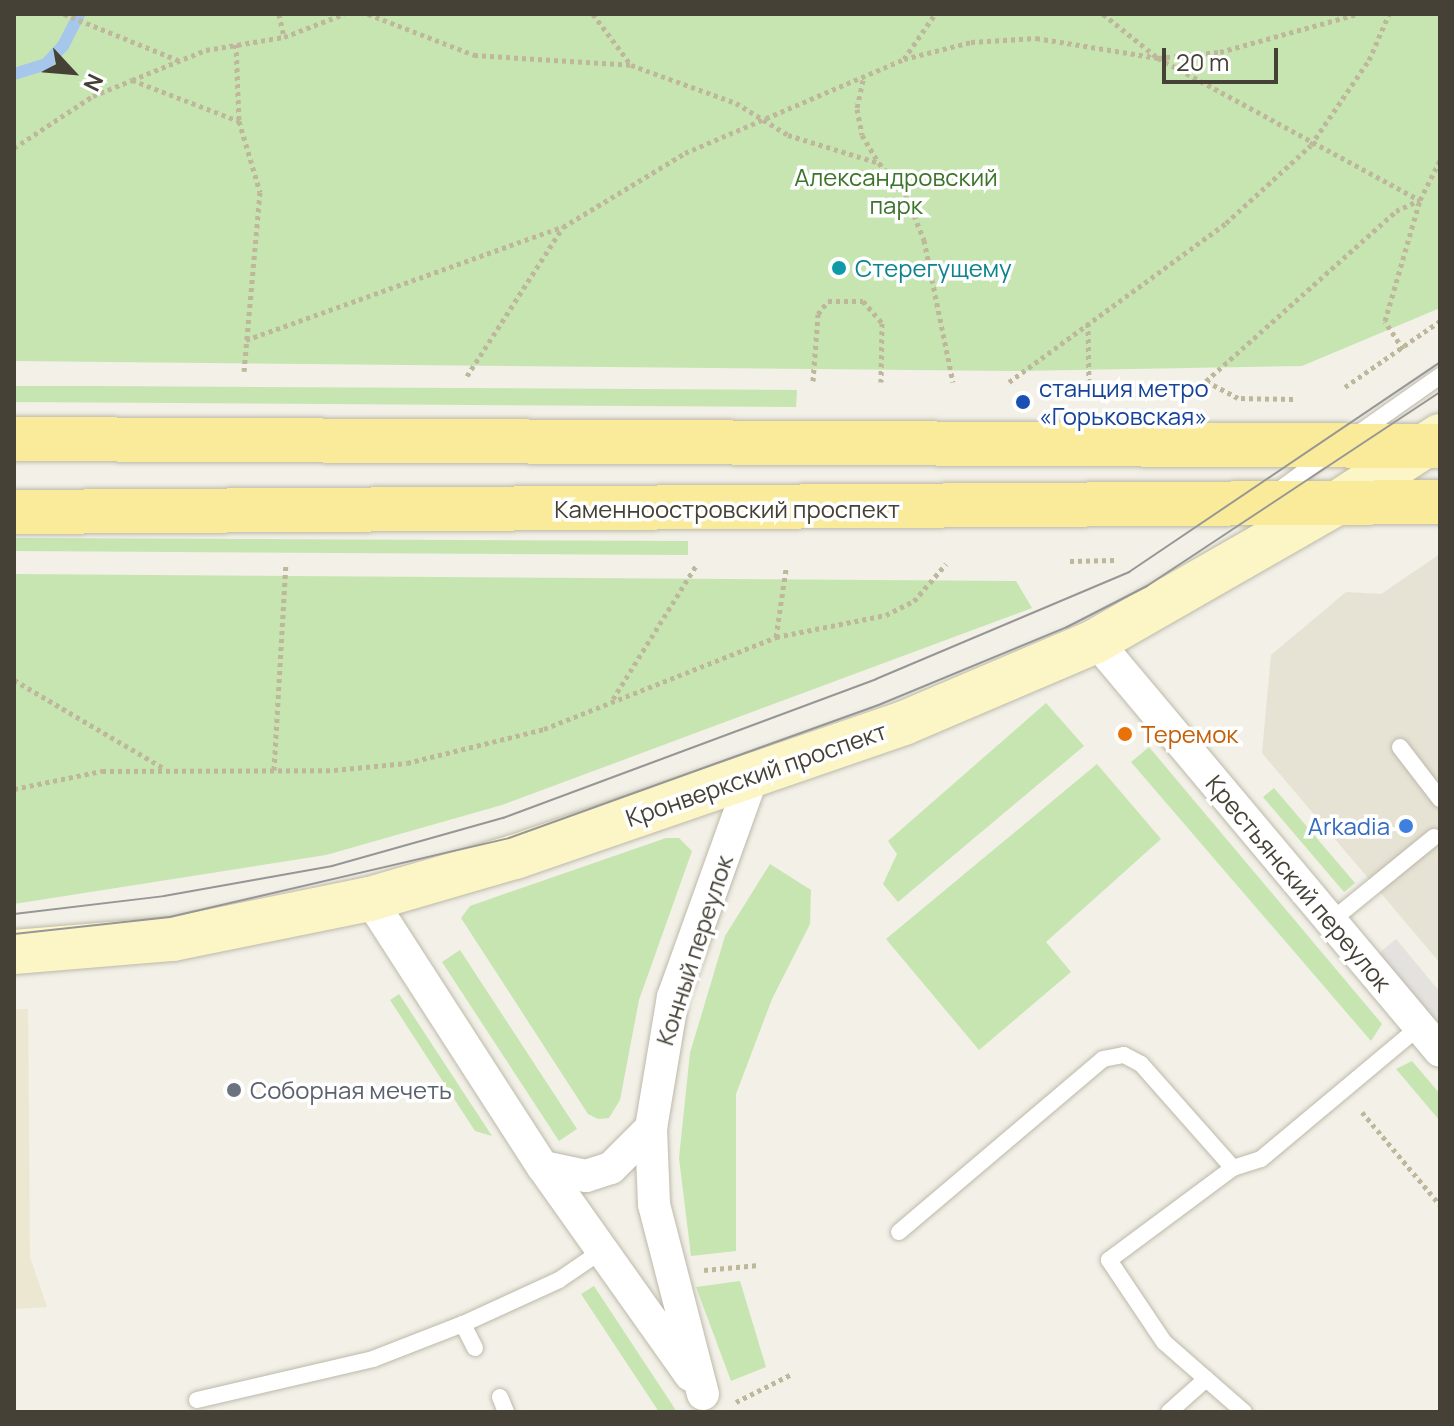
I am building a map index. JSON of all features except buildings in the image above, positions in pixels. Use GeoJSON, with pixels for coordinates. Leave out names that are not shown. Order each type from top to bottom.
{"type":"FeatureCollection","features":[{"type":"Feature","properties":{"kind":"main road"},"geometry":{"type":"LineString","coordinates":[[14,439],[1340,446],[1436,443]]}},
{"type":"Feature","properties":{"kind":"main road","name":"Каменноостровский проспект"},"geometry":{"type":"LineString","coordinates":[[14,512],[1440,502]]}},
{"type":"Feature","properties":{"kind":"street","name":"Кронверкский проспект"},"geometry":{"type":"LineString","coordinates":[[14,952],[173,939],[370,899],[515,857],[904,723],[1096,641],[1436,443]]}},
{"type":"Feature","properties":{"kind":"street","name":"Крестьянский переулок"},"geometry":{"type":"LineString","coordinates":[[1096,641],[1440,1051]]}},
{"type":"Feature","properties":{"kind":"street","name":"Конный переулок"},"geometry":{"type":"LineString","coordinates":[[715,1404],[670,1273],[654,1204],[651,1128],[673,997],[753,775]]}},
{"type":"Feature","properties":{"kind":"street"},"geometry":{"type":"LineString","coordinates":[[370,899],[543,1167],[715,1404]]}},
{"type":"Feature","properties":{"kind":"street"},"geometry":{"type":"LineString","coordinates":[[543,1167],[586,1176],[611,1168],[651,1128]]}},
{"type":"Feature","properties":{"kind":"lane"},"geometry":{"type":"LineString","coordinates":[[1262,502],[1440,376]]}},
{"type":"Feature","properties":{"kind":"lane"},"geometry":{"type":"LineString","coordinates":[[1400,747],[1440,799]]}},
{"type":"Feature","properties":{"kind":"lane"},"geometry":{"type":"LineString","coordinates":[[1331,921],[1434,837]]}},
{"type":"Feature","properties":{"kind":"lane"},"geometry":{"type":"LineString","coordinates":[[1244,1412],[1164,1342],[1109,1260],[1233,1168],[1261,1159],[1419,1027]]}},
{"type":"Feature","properties":{"kind":"lane"},"geometry":{"type":"LineString","coordinates":[[899,1232],[1103,1059],[1124,1055],[1141,1064],[1233,1168]]}},
{"type":"Feature","properties":{"kind":"lane"},"geometry":{"type":"LineString","coordinates":[[197,1400],[373,1359],[463,1324],[559,1280],[603,1250]]}},
{"type":"Feature","properties":{"kind":"lane"},"geometry":{"type":"LineString","coordinates":[[463,1324],[475,1348]]}},
{"type":"Feature","properties":{"kind":"lane"},"geometry":{"type":"LineString","coordinates":[[1169,1412],[1206,1379]]}},
{"type":"Feature","properties":{"kind":"path"},"geometry":{"type":"LineString","coordinates":[[64,14],[179,61]]}},
{"type":"Feature","properties":{"kind":"path"},"geometry":{"type":"LineString","coordinates":[[279,14],[284,37]]}},
{"type":"Feature","properties":{"kind":"path"},"geometry":{"type":"LineString","coordinates":[[14,148],[93,96],[132,80],[179,61],[236,44],[284,37],[344,14]]}},
{"type":"Feature","properties":{"kind":"path"},"geometry":{"type":"LineString","coordinates":[[368,14],[474,55],[631,65],[736,103],[788,135],[879,163]]}},
{"type":"Feature","properties":{"kind":"path"},"geometry":{"type":"LineString","coordinates":[[593,14],[631,65]]}},
{"type":"Feature","properties":{"kind":"path"},"geometry":{"type":"LineString","coordinates":[[904,59],[935,14]]}},
{"type":"Feature","properties":{"kind":"path"},"geometry":{"type":"LineString","coordinates":[[1103,14],[1158,58],[1311,145],[1420,200]]}},
{"type":"Feature","properties":{"kind":"path"},"geometry":{"type":"LineString","coordinates":[[246,340],[563,227],[685,153],[904,59],[971,42],[1036,38],[1158,58],[1220,52],[1357,14]]}},
{"type":"Feature","properties":{"kind":"path"},"geometry":{"type":"LineString","coordinates":[[1009,382],[1226,223],[1311,145],[1363,71],[1389,14]]}},
{"type":"Feature","properties":{"kind":"path"},"geometry":{"type":"LineString","coordinates":[[236,44],[239,121],[260,192],[244,371]]}},
{"type":"Feature","properties":{"kind":"path"},"geometry":{"type":"LineString","coordinates":[[863,79],[857,109],[862,135],[879,163],[905,193],[924,240],[953,382]]}},
{"type":"Feature","properties":{"kind":"path"},"geometry":{"type":"LineString","coordinates":[[132,80],[239,121]]}},
{"type":"Feature","properties":{"kind":"path"},"geometry":{"type":"LineString","coordinates":[[1403,349],[1385,321],[1420,200],[1440,160]]}},
{"type":"Feature","properties":{"kind":"path"},"geometry":{"type":"LineString","coordinates":[[1293,399],[1238,398],[1206,381],[1396,211],[1420,200]]}},
{"type":"Feature","properties":{"kind":"path"},"geometry":{"type":"LineString","coordinates":[[467,376],[563,227]]}},
{"type":"Feature","properties":{"kind":"path"},"geometry":{"type":"LineString","coordinates":[[813,381],[818,314],[828,301],[863,301],[882,323],[881,382]]}},
{"type":"Feature","properties":{"kind":"path"},"geometry":{"type":"LineString","coordinates":[[1345,387],[1440,321]]}},
{"type":"Feature","properties":{"kind":"path"},"geometry":{"type":"LineString","coordinates":[[1088,322],[1089,384]]}},
{"type":"Feature","properties":{"kind":"path"},"geometry":{"type":"LineString","coordinates":[[1070,561],[1115,560]]}},
{"type":"Feature","properties":{"kind":"path"},"geometry":{"type":"LineString","coordinates":[[274,770],[286,563]]}},
{"type":"Feature","properties":{"kind":"path"},"geometry":{"type":"LineString","coordinates":[[612,700],[697,564]]}},
{"type":"Feature","properties":{"kind":"path"},"geometry":{"type":"LineString","coordinates":[[14,789],[102,771],[274,770],[407,763],[544,729],[776,637],[886,615],[914,601],[946,564]]}},
{"type":"Feature","properties":{"kind":"path"},"geometry":{"type":"LineString","coordinates":[[776,637],[786,569]]}},
{"type":"Feature","properties":{"kind":"path"},"geometry":{"type":"LineString","coordinates":[[14,680],[166,770]]}},
{"type":"Feature","properties":{"kind":"path"},"geometry":{"type":"LineString","coordinates":[[1366,1071],[1362,1115],[1440,1205]]}},
{"type":"Feature","properties":{"kind":"path"},"geometry":{"type":"LineString","coordinates":[[670,1273],[759,1265]]}},
{"type":"Feature","properties":{"kind":"path"},"geometry":{"type":"LineString","coordinates":[[715,1404],[792,1374]]}},
{"type":"Feature","properties":{"kind":"shaded area"},"geometry":{"type":"Polygon","coordinates":[[[1440,554],[1440,963],[1262,753],[1271,655],[1346,592],[1381,594],[1440,554]]]}},
{"type":"Feature","properties":{"kind":"shaded area"},"geometry":{"type":"Polygon","coordinates":[[[1396,939],[1440,992],[1440,1028],[1378,954],[1396,939]]]}},
{"type":"Feature","properties":{"kind":"shaded area"},"geometry":{"type":"Polygon","coordinates":[[[14,1009],[28,1009],[30,1257],[47,1307],[14,1309],[14,1009]]]}},
{"type":"Feature","properties":{"kind":"green space","name":"Александровский парк"},"geometry":{"type":"Polygon","coordinates":[[[14,14],[1440,14],[1440,308],[1302,366],[1012,371],[14,361],[14,14]]]}},
{"type":"Feature","properties":{"kind":"green space"},"geometry":{"type":"Polygon","coordinates":[[[14,386],[797,390],[796,407],[14,402],[14,386]]]}},
{"type":"Feature","properties":{"kind":"green space"},"geometry":{"type":"Polygon","coordinates":[[[14,538],[688,541],[688,555],[14,551],[14,538]]]}},
{"type":"Feature","properties":{"kind":"green space"},"geometry":{"type":"Polygon","coordinates":[[[14,574],[1016,581],[1032,608],[502,805],[326,855],[14,904],[14,574]]]}},
{"type":"Feature","properties":{"kind":"green space"},"geometry":{"type":"Polygon","coordinates":[[[1046,703],[1084,746],[898,902],[883,884],[897,854],[888,841],[1046,703]]]}},
{"type":"Feature","properties":{"kind":"green space"},"geometry":{"type":"Polygon","coordinates":[[[1149,747],[1382,1024],[1371,1041],[1131,762],[1149,747]]]}},
{"type":"Feature","properties":{"kind":"green space"},"geometry":{"type":"Polygon","coordinates":[[[1097,764],[1161,839],[1046,942],[1071,972],[979,1050],[886,939],[1097,764]]]}},
{"type":"Feature","properties":{"kind":"green space"},"geometry":{"type":"Polygon","coordinates":[[[1274,788],[1355,883],[1344,892],[1263,797],[1274,788]]]}},
{"type":"Feature","properties":{"kind":"green space"},"geometry":{"type":"Polygon","coordinates":[[[666,838],[679,838],[692,851],[639,1000],[620,1100],[609,1118],[598,1119],[588,1114],[461,918],[470,906],[666,838]]]}},
{"type":"Feature","properties":{"kind":"green space"},"geometry":{"type":"Polygon","coordinates":[[[770,864],[811,890],[810,924],[772,999],[736,1094],[736,1251],[691,1256],[679,1158],[690,1053],[725,936],[770,864]]]}},
{"type":"Feature","properties":{"kind":"green space"},"geometry":{"type":"Polygon","coordinates":[[[460,950],[577,1129],[559,1141],[442,962],[460,950]]]}},
{"type":"Feature","properties":{"kind":"green space"},"geometry":{"type":"Polygon","coordinates":[[[399,994],[492,1136],[475,1131],[390,1000],[399,994]]]}},
{"type":"Feature","properties":{"kind":"green space"},"geometry":{"type":"Polygon","coordinates":[[[1412,1061],[1440,1094],[1440,1121],[1396,1069],[1412,1061]]]}},
{"type":"Feature","properties":{"kind":"green space"},"geometry":{"type":"Polygon","coordinates":[[[740,1281],[766,1367],[731,1381],[696,1287],[740,1281]]]}},
{"type":"Feature","properties":{"kind":"green space"},"geometry":{"type":"Polygon","coordinates":[[[594,1286],[677,1412],[659,1412],[581,1294],[594,1286]]]}},
{"type":"Feature","properties":{"kind":"waterway"},"geometry":{"type":"LineString","coordinates":[[14,74],[46,64],[63,46],[79,14]]}},
{"type":"Feature","properties":{"kind":"tram line"},"geometry":{"type":"LineString","coordinates":[[14,914],[164,896],[332,866],[503,818],[876,679],[1129,572],[1440,362]]}},
{"type":"Feature","properties":{"kind":"tram line"},"geometry":{"type":"LineString","coordinates":[[14,934],[170,917],[509,838],[881,704],[1067,627],[1147,586],[1440,392]]}},
{"type":"Feature","properties":{"kind":"place","name":"Стерегущему"},"geometry":{"type":"Point","coordinates":[839,268]}},
{"type":"Feature","properties":{"kind":"place","name":"станция метро «Горьковская»"},"geometry":{"type":"Point","coordinates":[1023,402]}},
{"type":"Feature","properties":{"kind":"place","name":"Теремок"},"geometry":{"type":"Point","coordinates":[1125,734]}},
{"type":"Feature","properties":{"kind":"place","name":"Arkadia"},"geometry":{"type":"Point","coordinates":[1406,826]}},
{"type":"Feature","properties":{"kind":"place","name":"Соборная мечеть"},"geometry":{"type":"Point","coordinates":[234,1090]}}]}
